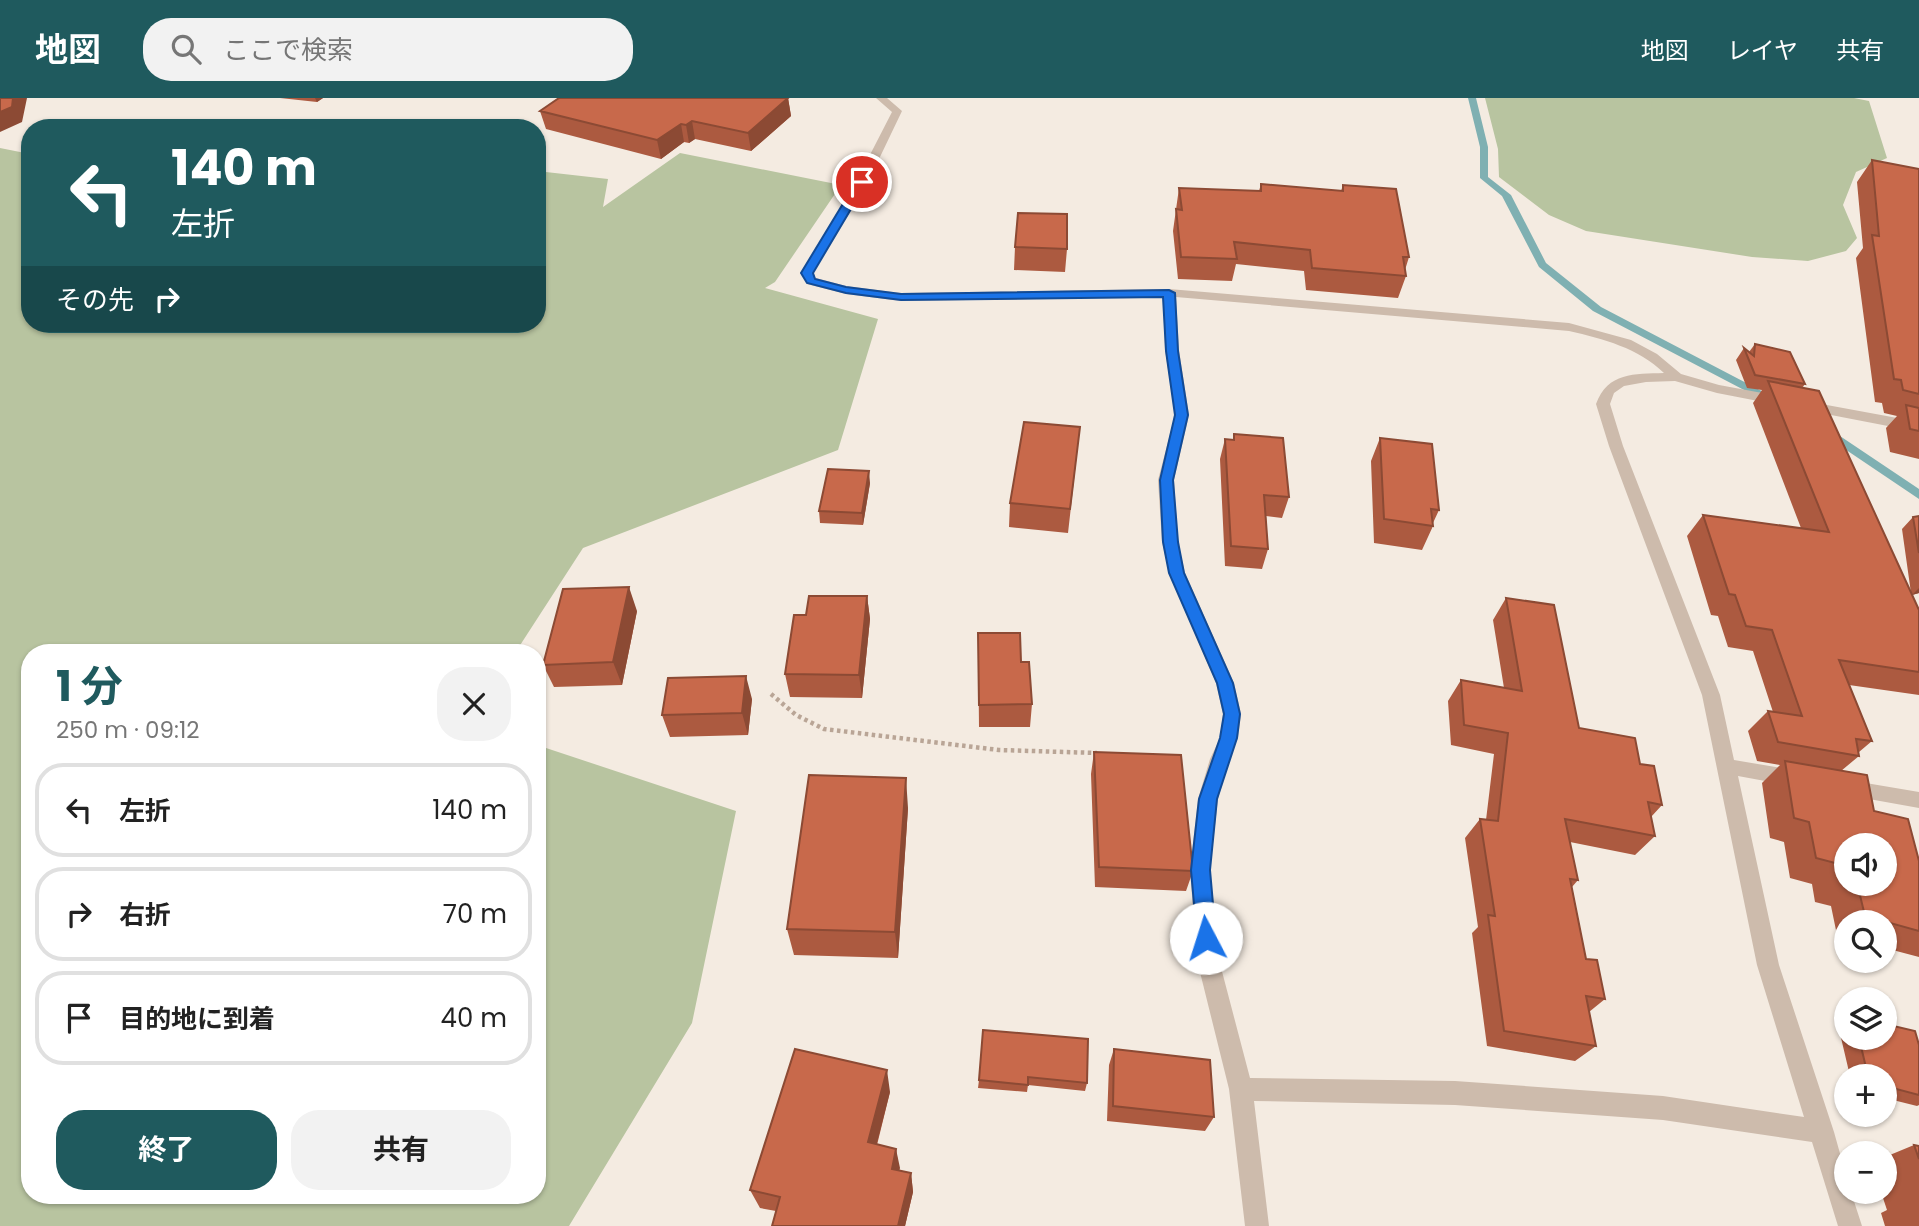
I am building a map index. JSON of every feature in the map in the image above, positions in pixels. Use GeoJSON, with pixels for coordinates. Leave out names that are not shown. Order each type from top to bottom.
{"type":"FeatureCollection","features":[{"type":"Feature","properties":{"kind":"street"},"geometry":{"type":"LineString","coordinates":[[881,98],[897,111],[862,182],[807,273],[811,281],[846,290],[901,297],[1169,293],[1569,327],[1622,338],[1666,366],[1676,377]]}},
{"type":"Feature","properties":{"kind":"street"},"geometry":{"type":"LineString","coordinates":[[1169,293],[1172,351],[1182,415],[1166,480],[1170,542],[1177,573],[1225,683],[1232,714],[1228,738],[1208,799],[1200,870],[1208,960],[1241,1089],[1257,1226]]}},
{"type":"Feature","properties":{"kind":"street"},"geometry":{"type":"LineString","coordinates":[[1850,1226],[1768,965],[1711,695],[1616,446],[1603,404],[1608,391],[1620,382],[1676,377],[1717,389],[1919,427]]}},
{"type":"Feature","properties":{"kind":"street"},"geometry":{"type":"LineString","coordinates":[[1724,766],[1919,800]]}},
{"type":"Feature","properties":{"kind":"street"},"geometry":{"type":"LineString","coordinates":[[1241,1089],[1455,1093],[1663,1108],[1822,1132]]}},
{"type":"Feature","properties":{"kind":"path"},"geometry":{"type":"LineString","coordinates":[[771,694],[796,715],[824,729],[999,750],[1098,753]]}},
{"type":"Feature","properties":{"kind":"green space"},"geometry":{"type":"Polygon","coordinates":[[[1485,98],[1854,98],[1869,101],[1887,158],[1856,172],[1843,205],[1857,238],[1846,251],[1808,261],[1752,257],[1586,231],[1549,215],[1499,177],[1498,149],[1485,98]]]}},
{"type":"Feature","properties":{"kind":"green space"},"geometry":{"type":"Polygon","coordinates":[[[0,148],[21,152],[21,333],[546,333],[546,172],[608,179],[603,207],[680,153],[841,185],[775,282],[765,288],[878,319],[838,450],[583,548],[521,644],[21,644],[21,1204],[546,1204],[546,748],[736,811],[692,1023],[569,1226],[0,1226],[0,148]]]}},
{"type":"Feature","properties":{"kind":"building"},"geometry":{"type":"Polygon","coordinates":[[[0,98],[13,98],[12,107],[0,112],[0,98]]]}},
{"type":"Feature","properties":{"kind":"building"},"geometry":{"type":"Polygon","coordinates":[[[559,98],[788,98],[748,133],[692,121],[686,125],[681,124],[657,140],[540,111],[559,98]]]}},
{"type":"Feature","properties":{"kind":"building"},"geometry":{"type":"Polygon","coordinates":[[[1872,160],[1919,169],[1919,394],[1903,390],[1901,380],[1894,379],[1872,235],[1879,236],[1872,160]]]}},
{"type":"Feature","properties":{"kind":"building"},"geometry":{"type":"Polygon","coordinates":[[[1261,184],[1343,191],[1343,185],[1396,189],[1409,257],[1403,257],[1406,276],[1312,268],[1310,250],[1234,242],[1237,259],[1181,257],[1176,209],[1182,210],[1179,188],[1261,191],[1261,184]]]}},
{"type":"Feature","properties":{"kind":"building"},"geometry":{"type":"Polygon","coordinates":[[[1018,213],[1067,214],[1067,249],[1015,247],[1018,213]]]}},
{"type":"Feature","properties":{"kind":"building"},"geometry":{"type":"Polygon","coordinates":[[[1755,344],[1790,352],[1805,384],[1755,375],[1744,348],[1754,356],[1755,344]]]}},
{"type":"Feature","properties":{"kind":"building"},"geometry":{"type":"Polygon","coordinates":[[[1768,381],[1819,391],[1919,610],[1919,672],[1839,660],[1872,741],[1856,739],[1859,756],[1778,742],[1768,711],[1802,716],[1772,630],[1746,626],[1735,595],[1729,594],[1703,515],[1829,532],[1768,381]]]}},
{"type":"Feature","properties":{"kind":"building"},"geometry":{"type":"Polygon","coordinates":[[[1906,405],[1919,408],[1919,431],[1910,429],[1906,405]]]}},
{"type":"Feature","properties":{"kind":"building"},"geometry":{"type":"Polygon","coordinates":[[[1024,422],[1080,427],[1070,509],[1010,503],[1024,422]]]}},
{"type":"Feature","properties":{"kind":"building"},"geometry":{"type":"Polygon","coordinates":[[[1234,434],[1283,438],[1289,497],[1264,495],[1268,549],[1231,546],[1225,439],[1234,440],[1234,434]]]}},
{"type":"Feature","properties":{"kind":"building"},"geometry":{"type":"Polygon","coordinates":[[[1380,438],[1432,444],[1439,510],[1431,509],[1433,526],[1384,519],[1380,438]]]}},
{"type":"Feature","properties":{"kind":"building"},"geometry":{"type":"Polygon","coordinates":[[[828,469],[869,471],[862,513],[819,511],[828,469]]]}},
{"type":"Feature","properties":{"kind":"building"},"geometry":{"type":"Polygon","coordinates":[[[1919,516],[1919,553],[1913,517],[1919,516]]]}},
{"type":"Feature","properties":{"kind":"building"},"geometry":{"type":"Polygon","coordinates":[[[629,587],[613,662],[546,665],[546,654],[563,589],[629,587]]]}},
{"type":"Feature","properties":{"kind":"building"},"geometry":{"type":"Polygon","coordinates":[[[809,596],[867,596],[859,675],[785,674],[794,615],[806,615],[809,596]]]}},
{"type":"Feature","properties":{"kind":"building"},"geometry":{"type":"Polygon","coordinates":[[[1506,598],[1554,605],[1579,728],[1635,738],[1640,764],[1654,766],[1662,805],[1648,802],[1655,836],[1565,819],[1578,880],[1570,879],[1586,959],[1597,960],[1605,999],[1586,996],[1596,1046],[1504,1031],[1488,915],[1495,916],[1480,819],[1498,821],[1508,733],[1464,725],[1461,680],[1522,691],[1506,598]]]}},
{"type":"Feature","properties":{"kind":"building"},"geometry":{"type":"Polygon","coordinates":[[[978,633],[1020,633],[1021,662],[1029,662],[1032,704],[979,705],[978,633]]]}},
{"type":"Feature","properties":{"kind":"building"},"geometry":{"type":"Polygon","coordinates":[[[746,676],[742,713],[662,715],[668,678],[746,676]]]}},
{"type":"Feature","properties":{"kind":"building"},"geometry":{"type":"Polygon","coordinates":[[[1094,752],[1181,755],[1193,871],[1099,867],[1094,752]]]}},
{"type":"Feature","properties":{"kind":"building"},"geometry":{"type":"Polygon","coordinates":[[[1785,761],[1867,775],[1874,811],[1908,819],[1919,861],[1919,931],[1897,925],[1897,910],[1864,910],[1860,896],[1897,896],[1897,833],[1834,833],[1834,863],[1816,858],[1809,822],[1794,818],[1785,761]]]}},
{"type":"Feature","properties":{"kind":"building"},"geometry":{"type":"Polygon","coordinates":[[[809,775],[906,778],[895,932],[787,929],[809,775]]]}},
{"type":"Feature","properties":{"kind":"building"},"geometry":{"type":"Polygon","coordinates":[[[1897,1027],[1915,1031],[1919,1045],[1919,1095],[1897,1089],[1897,1064],[1865,1064],[1862,1050],[1897,1050],[1897,1027]]]}},
{"type":"Feature","properties":{"kind":"building"},"geometry":{"type":"Polygon","coordinates":[[[983,1030],[1088,1039],[1087,1083],[1028,1077],[1028,1085],[979,1080],[983,1030]]]}},
{"type":"Feature","properties":{"kind":"building"},"geometry":{"type":"Polygon","coordinates":[[[795,1049],[887,1070],[868,1142],[896,1149],[892,1169],[911,1173],[898,1226],[772,1226],[780,1197],[750,1190],[795,1049]]]}},
{"type":"Feature","properties":{"kind":"building"},"geometry":{"type":"Polygon","coordinates":[[[1114,1049],[1210,1060],[1214,1117],[1113,1106],[1114,1049]]]}},
{"type":"Feature","properties":{"kind":"building"},"geometry":{"type":"Polygon","coordinates":[[[1914,1145],[1919,1146],[1919,1159],[1914,1145]]]}},
{"type":"Feature","properties":{"kind":"waterway"},"geometry":{"type":"LineString","coordinates":[[1472,98],[1484,147],[1484,178],[1506,195],[1542,265],[1597,309],[1771,400]]}},
{"type":"Feature","properties":{"kind":"waterway"},"geometry":{"type":"LineString","coordinates":[[1828,432],[1919,495]]}},
{"type":"Feature","properties":{"kind":"route"},"geometry":{"type":"LineString","coordinates":[[862,182],[807,273],[811,281],[846,290],[901,297],[1169,293],[1172,351],[1182,415],[1166,480],[1170,542],[1177,573],[1225,683],[1232,714],[1228,738],[1208,799],[1200,870],[1206,938]]}}]}
